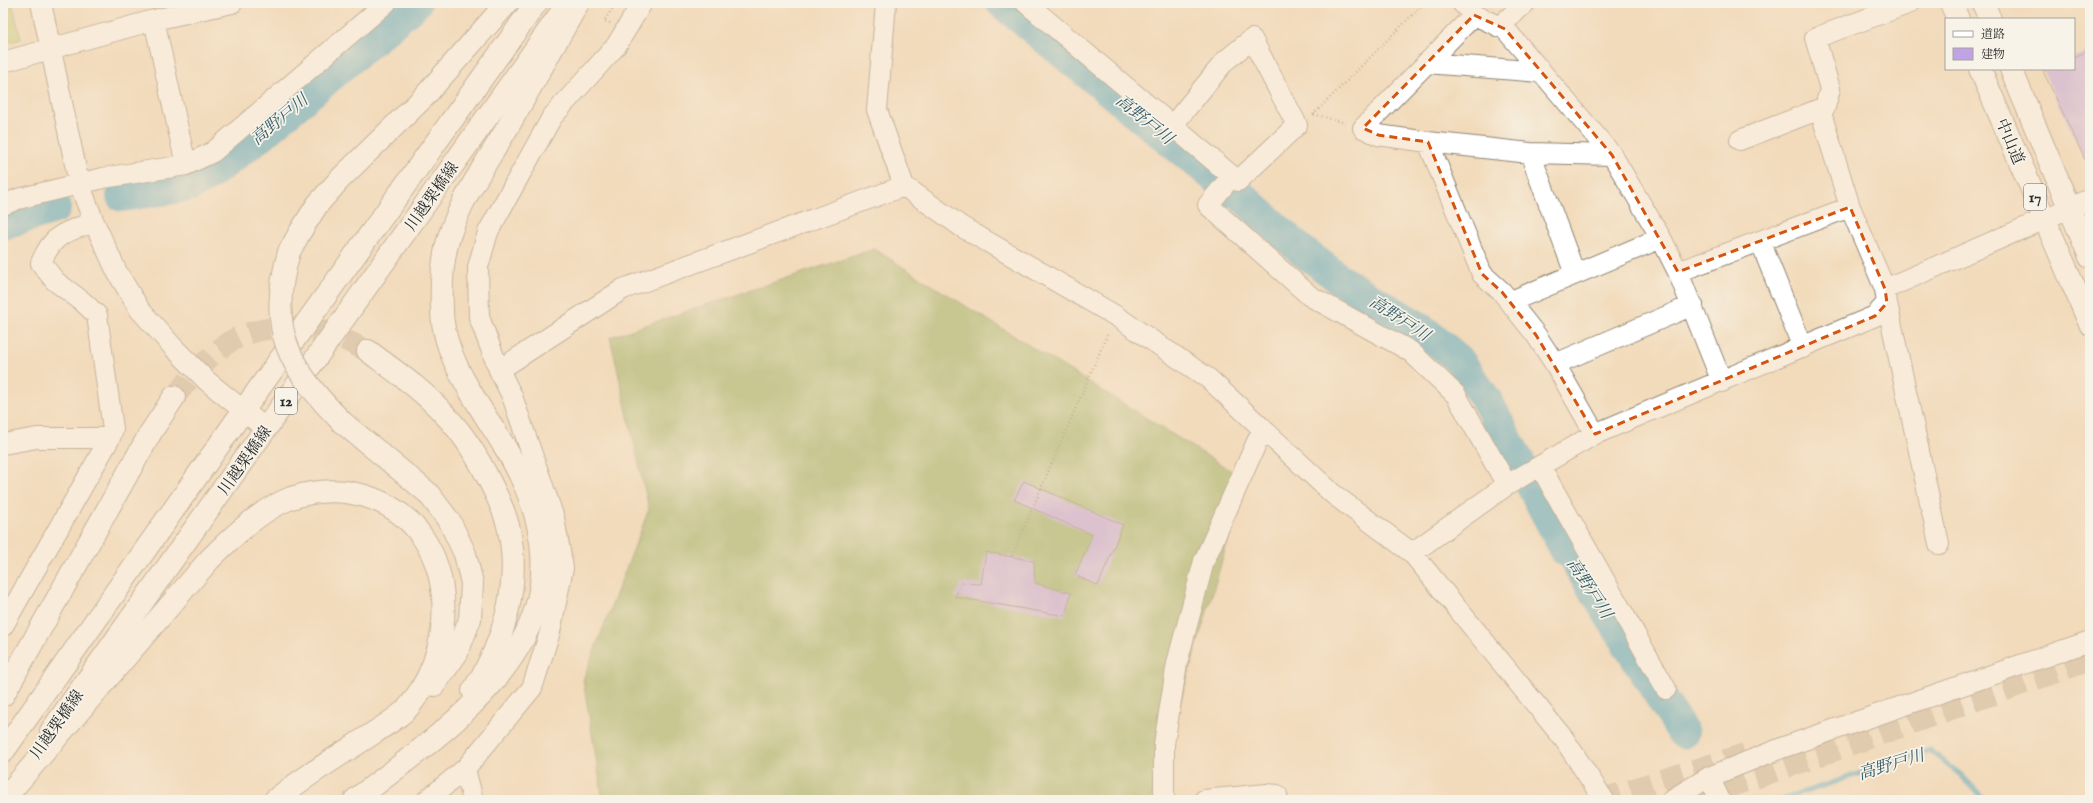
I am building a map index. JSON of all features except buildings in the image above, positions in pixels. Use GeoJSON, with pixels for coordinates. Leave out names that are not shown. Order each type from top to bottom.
{"type":"FeatureCollection","features":[{"type":"Feature","properties":{"kind":"main road"},"geometry":{"type":"LineString","coordinates":[[275,800],[410,706],[437,682],[457,653],[470,619],[472,583],[465,554],[450,522],[428,493],[342,422],[317,397],[296,367],[283,336],[279,306],[282,278],[290,252],[300,232],[317,205],[340,179],[423,98],[507,3]]}},
{"type":"Feature","properties":{"kind":"main road","name":"川越栗橋線"},"geometry":{"type":"LineString","coordinates":[[3,752],[243,411],[536,3]]}},
{"type":"Feature","properties":{"kind":"main road","name":"川越栗橋線"},"geometry":{"type":"LineString","coordinates":[[3,799],[568,3]]}},
{"type":"Feature","properties":{"kind":"main road"},"geometry":{"type":"LineString","coordinates":[[356,800],[451,725],[487,692],[511,663],[529,631],[540,593],[543,552],[537,514],[520,473],[467,384],[449,350],[442,313],[442,277],[449,237],[465,197],[578,3]]}},
{"type":"Feature","properties":{"kind":"main road"},"geometry":{"type":"LineString","coordinates":[[1951,3],[1958,18]]}},
{"type":"Feature","properties":{"kind":"main road"},"geometry":{"type":"LineString","coordinates":[[1983,3],[1990,18]]}},
{"type":"Feature","properties":{"kind":"main road","name":"中山道"},"geometry":{"type":"LineString","coordinates":[[1980,70],[2090,324]]}},
{"type":"Feature","properties":{"kind":"main road","name":"中山道"},"geometry":{"type":"LineString","coordinates":[[2011,70],[2090,257]]}},
{"type":"Feature","properties":{"kind":"main road"},"geometry":{"type":"LineString","coordinates":[[368,351],[411,383],[446,415],[476,455],[498,497],[509,530],[512,571],[510,598],[501,638],[485,673],[451,725]]}},
{"type":"Feature","properties":{"kind":"main road"},"geometry":{"type":"LineString","coordinates":[[3,695],[151,432],[174,397]]}},
{"type":"Feature","properties":{"kind":"main road"},"geometry":{"type":"LineString","coordinates":[[3,799],[209,560],[236,533],[264,512],[291,498],[320,491],[350,492],[377,500],[400,514],[421,534],[435,559],[443,588],[444,618],[439,651],[430,676],[410,706]]}},
{"type":"Feature","properties":{"kind":"street"},"geometry":{"type":"LineString","coordinates":[[41,3],[79,183],[94,222],[117,272],[140,310],[174,348],[207,381],[266,429]]}},
{"type":"Feature","properties":{"kind":"street"},"geometry":{"type":"LineString","coordinates":[[3,62],[51,50],[154,20],[232,3]]}},
{"type":"Feature","properties":{"kind":"street"},"geometry":{"type":"LineString","coordinates":[[3,205],[18,199],[79,183],[186,165],[213,152],[386,3]]}},
{"type":"Feature","properties":{"kind":"street"},"geometry":{"type":"LineString","coordinates":[[427,800],[465,769],[532,688],[550,632],[562,568],[554,518],[512,396],[499,370],[479,317],[478,267],[488,232],[552,117],[616,46],[642,3]]}},
{"type":"Feature","properties":{"kind":"street"},"geometry":{"type":"LineString","coordinates":[[886,3],[877,110],[904,186],[962,227],[1116,316],[1209,379],[1333,494],[1412,553],[1564,739],[1604,800]]}},
{"type":"Feature","properties":{"kind":"street"},"geometry":{"type":"LineString","coordinates":[[1026,3],[1238,182],[1296,125],[1252,39],[1225,61],[1172,126]]}},
{"type":"Feature","properties":{"kind":"street"},"geometry":{"type":"LineString","coordinates":[[1499,27],[1525,3]]}},
{"type":"Feature","properties":{"kind":"street"},"geometry":{"type":"LineString","coordinates":[[1910,3],[1815,38],[1830,89],[1825,107],[1821,113],[1850,207],[1886,296],[1939,544]]}},
{"type":"Feature","properties":{"kind":"street"},"geometry":{"type":"LineString","coordinates":[[1612,155],[1530,153],[1428,142],[1378,135],[1363,128],[1426,63],[1468,9],[1505,29],[1612,155],[1661,238],[1678,272],[1693,305],[1722,382]]}},
{"type":"Feature","properties":{"kind":"street"},"geometry":{"type":"LineString","coordinates":[[154,20],[186,165]]}},
{"type":"Feature","properties":{"kind":"street"},"geometry":{"type":"LineString","coordinates":[[1426,63],[1540,72]]}},
{"type":"Feature","properties":{"kind":"street"},"geometry":{"type":"LineString","coordinates":[[1740,140],[1825,107]]}},
{"type":"Feature","properties":{"kind":"street"},"geometry":{"type":"LineString","coordinates":[[1428,142],[1482,274],[1502,292],[1536,335],[1555,364],[1595,434]]}},
{"type":"Feature","properties":{"kind":"street"},"geometry":{"type":"LineString","coordinates":[[1530,153],[1576,274]]}},
{"type":"Feature","properties":{"kind":"street"},"geometry":{"type":"LineString","coordinates":[[1232,176],[1208,205],[1310,296],[1410,350],[1456,395],[1507,485]]}},
{"type":"Feature","properties":{"kind":"street"},"geometry":{"type":"LineString","coordinates":[[499,370],[623,289],[904,186]]}},
{"type":"Feature","properties":{"kind":"street"},"geometry":{"type":"LineString","coordinates":[[1412,553],[1507,485],[1595,434],[1803,348],[1875,316],[1886,296],[2069,207],[2090,199]]}},
{"type":"Feature","properties":{"kind":"street"},"geometry":{"type":"LineString","coordinates":[[1678,272],[1850,207]]}},
{"type":"Feature","properties":{"kind":"street"},"geometry":{"type":"LineString","coordinates":[[3,626],[110,438],[113,430],[97,315],[82,301],[55,281],[41,263],[47,248],[59,235],[94,222]]}},
{"type":"Feature","properties":{"kind":"street"},"geometry":{"type":"LineString","coordinates":[[1509,302],[1661,238]]}},
{"type":"Feature","properties":{"kind":"street"},"geometry":{"type":"LineString","coordinates":[[1760,241],[1803,348]]}},
{"type":"Feature","properties":{"kind":"street"},"geometry":{"type":"LineString","coordinates":[[1555,364],[1693,305]]}},
{"type":"Feature","properties":{"kind":"street"},"geometry":{"type":"LineString","coordinates":[[1164,800],[1164,744],[1177,663],[1204,561],[1263,428]]}},
{"type":"Feature","properties":{"kind":"street"},"geometry":{"type":"LineString","coordinates":[[3,444],[37,438],[110,438]]}},
{"type":"Feature","properties":{"kind":"street"},"geometry":{"type":"LineString","coordinates":[[1540,466],[1666,690]]}},
{"type":"Feature","properties":{"kind":"street"},"geometry":{"type":"LineString","coordinates":[[1672,800],[1709,777],[1835,728],[2090,641]]}},
{"type":"Feature","properties":{"kind":"street"},"geometry":{"type":"LineString","coordinates":[[465,769],[472,800]]}},
{"type":"Feature","properties":{"kind":"street"},"geometry":{"type":"LineString","coordinates":[[1709,777],[1720,800]]}},
{"type":"Feature","properties":{"kind":"street"},"geometry":{"type":"LineString","coordinates":[[1204,800],[1267,794],[1277,796],[1278,800]]}},
{"type":"Feature","properties":{"kind":"path"},"geometry":{"type":"LineString","coordinates":[[1309,119],[1424,3]]}},
{"type":"Feature","properties":{"kind":"path"},"geometry":{"type":"LineString","coordinates":[[1314,114],[1363,128]]}},
{"type":"Feature","properties":{"kind":"path"},"geometry":{"type":"LineString","coordinates":[[1012,556],[1116,316]]}},
{"type":"Feature","properties":{"kind":"highlighted area"},"geometry":{"type":"Polygon","coordinates":[[[1474,15],[1505,29],[1612,155],[1678,272],[1850,207],[1885,289],[1887,303],[1875,316],[1595,434],[1536,335],[1502,292],[1482,274],[1428,142],[1378,135],[1363,128],[1474,15]]]}},
{"type":"Feature","properties":{"kind":"green space"},"geometry":{"type":"Polygon","coordinates":[[[3,3],[12,3],[21,39],[3,44],[3,3]]]}},
{"type":"Feature","properties":{"kind":"green space"},"geometry":{"type":"Polygon","coordinates":[[[874,249],[1246,480],[1151,800],[603,800],[583,680],[649,509],[610,337],[874,249]]]}},
{"type":"Feature","properties":{"kind":"waterway","name":"高野戸川"},"geometry":{"type":"LineString","coordinates":[[122,196],[188,186],[209,175],[260,136],[416,3]]}},
{"type":"Feature","properties":{"kind":"waterway","name":"高野戸川"},"geometry":{"type":"LineString","coordinates":[[1002,3],[1234,193],[1239,194],[1301,250],[1345,283],[1422,329],[1458,359],[1487,401],[1566,551],[1572,555],[1683,733]]}},
{"type":"Feature","properties":{"kind":"waterway","name":"高野戸川"},"geometry":{"type":"LineString","coordinates":[[3,224],[55,208]]}},
{"type":"Feature","properties":{"kind":"waterway","name":"高野戸川"},"geometry":{"type":"LineString","coordinates":[[1781,800],[1929,750],[1961,775],[1985,800]]}},
{"type":"Feature","properties":{"kind":"tunnel"},"geometry":{"type":"LineString","coordinates":[[174,397],[199,368],[220,348],[238,337],[262,330],[287,327],[323,331],[368,351]]}},
{"type":"Feature","properties":{"kind":"tunnel"},"geometry":{"type":"LineString","coordinates":[[1693,800],[2090,660]]}},
{"type":"Feature","properties":{"kind":"tunnel"},"geometry":{"type":"LineString","coordinates":[[1599,800],[1745,754]]}}]}
